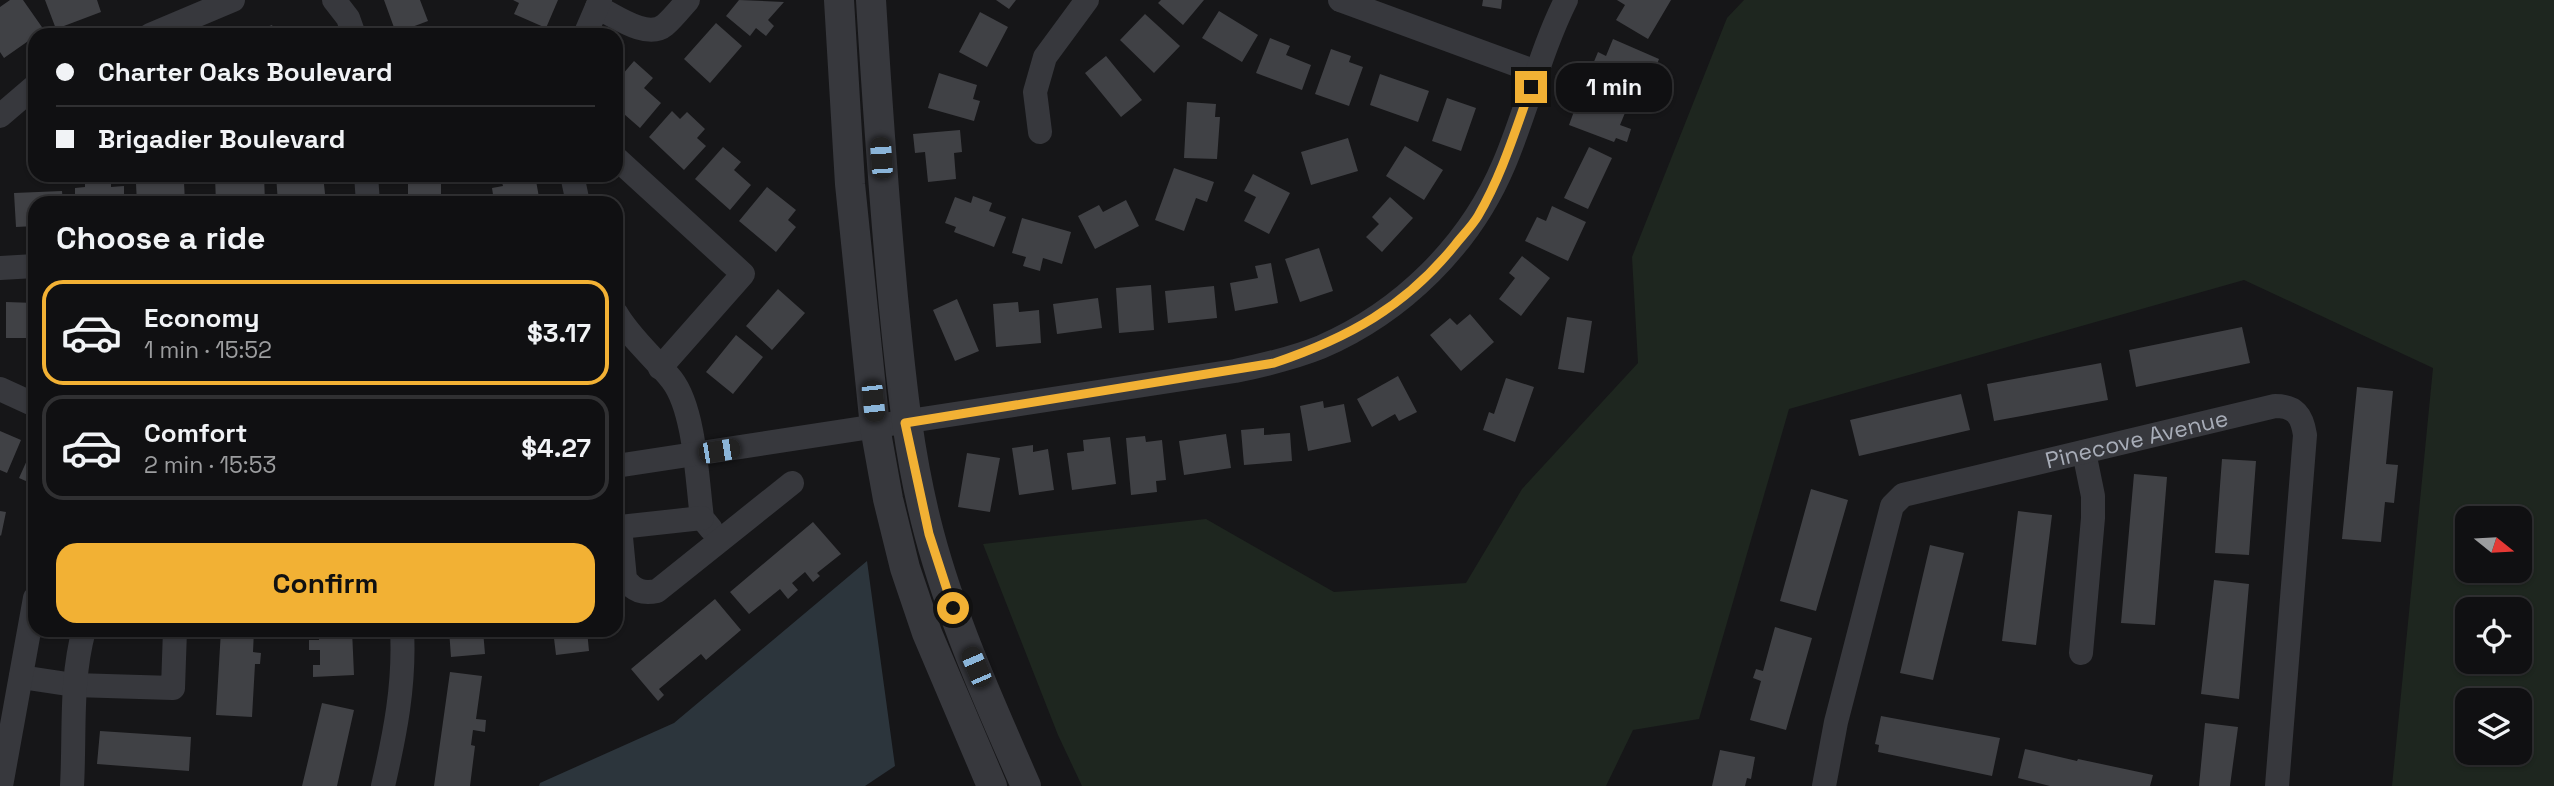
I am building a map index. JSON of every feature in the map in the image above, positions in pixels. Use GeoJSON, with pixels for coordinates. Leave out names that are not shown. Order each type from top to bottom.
{"type":"FeatureCollection","features":[{"type":"Feature","properties":{"kind":"street"},"geometry":{"type":"LineString","coordinates":[[166,28],[233,0]]}},
{"type":"Feature","properties":{"kind":"street"},"geometry":{"type":"LineString","coordinates":[[334,0],[348,18],[352,28]]}},
{"type":"Feature","properties":{"kind":"street"},"geometry":{"type":"LineString","coordinates":[[588,28],[598,3],[640,28],[651,30],[663,27],[688,0]]}},
{"type":"Feature","properties":{"kind":"street"},"geometry":{"type":"LineString","coordinates":[[839,0],[850,184],[875,427],[888,499],[905,568],[926,633],[992,786]]}},
{"type":"Feature","properties":{"kind":"street"},"geometry":{"type":"LineString","coordinates":[[871,0],[883,185],[905,423],[929,534],[946,590],[1026,786]]}},
{"type":"Feature","properties":{"kind":"street"},"geometry":{"type":"LineString","coordinates":[[1040,132],[1035,92],[1045,57],[1087,0]]}},
{"type":"Feature","properties":{"kind":"street"},"geometry":{"type":"LineString","coordinates":[[1340,0],[1536,72]]}},
{"type":"Feature","properties":{"kind":"street"},"geometry":{"type":"LineString","coordinates":[[623,465],[905,423],[1274,363],[1321,347],[1363,326],[1402,299],[1438,265],[1477,217],[1504,164],[1536,72],[1566,0]]}},
{"type":"Feature","properties":{"kind":"street"},"geometry":{"type":"LineString","coordinates":[[0,116],[28,92]]}},
{"type":"Feature","properties":{"kind":"street"},"geometry":{"type":"LineString","coordinates":[[623,164],[743,274],[660,368]]}},
{"type":"Feature","properties":{"kind":"street"},"geometry":{"type":"LineString","coordinates":[[0,268],[28,266]]}},
{"type":"Feature","properties":{"kind":"street"},"geometry":{"type":"LineString","coordinates":[[623,324],[681,395],[689,424],[702,518],[720,540]]}},
{"type":"Feature","properties":{"kind":"street"},"geometry":{"type":"LineString","coordinates":[[0,389],[28,402]]}},
{"type":"Feature","properties":{"kind":"street","name":"Pinecove Avenue"},"geometry":{"type":"LineString","coordinates":[[1824,786],[1836,722],[1892,506],[1903,495],[2275,405],[2296,410],[2303,421],[2305,435],[2277,786]]}},
{"type":"Feature","properties":{"kind":"street"},"geometry":{"type":"LineString","coordinates":[[2081,653],[2093,518],[2093,496],[2084,452]]}},
{"type":"Feature","properties":{"kind":"street"},"geometry":{"type":"LineString","coordinates":[[623,558],[625,579],[630,586],[647,593],[657,592],[792,483]]}},
{"type":"Feature","properties":{"kind":"street"},"geometry":{"type":"LineString","coordinates":[[623,527],[702,518]]}},
{"type":"Feature","properties":{"kind":"street"},"geometry":{"type":"LineString","coordinates":[[1,786],[28,637]]}},
{"type":"Feature","properties":{"kind":"street"},"geometry":{"type":"LineString","coordinates":[[72,786],[74,685],[82,637]]}},
{"type":"Feature","properties":{"kind":"street"},"geometry":{"type":"LineString","coordinates":[[21,677],[74,685],[173,688],[175,637]]}},
{"type":"Feature","properties":{"kind":"street"},"geometry":{"type":"LineString","coordinates":[[383,786],[399,709],[402,637]]}},
{"type":"Feature","properties":{"kind":"shaded area"},"geometry":{"type":"Polygon","coordinates":[[[1744,0],[2554,0],[2554,786],[2392,786],[2433,368],[2244,280],[1789,409],[1699,719],[1633,730],[1606,786],[1082,786],[1058,735],[983,544],[1206,519],[1334,592],[1466,583],[1522,489],[1638,363],[1632,257],[1727,18],[1744,0]]]}},
{"type":"Feature","properties":{"kind":"shaded area"},"geometry":{"type":"Polygon","coordinates":[[[867,561],[895,766],[865,786],[539,786],[540,783],[674,723],[867,561]]]}},
{"type":"Feature","properties":{"kind":"building"},"geometry":{"type":"Polygon","coordinates":[[[10,0],[23,0],[43,28],[28,28],[28,41],[4,58],[0,52],[0,7],[10,0]]]}},
{"type":"Feature","properties":{"kind":"building"},"geometry":{"type":"Polygon","coordinates":[[[45,0],[97,0],[101,12],[56,28],[45,0]]]}},
{"type":"Feature","properties":{"kind":"building"},"geometry":{"type":"Polygon","coordinates":[[[384,0],[420,0],[428,21],[409,28],[394,28],[384,0]]]}},
{"type":"Feature","properties":{"kind":"building"},"geometry":{"type":"Polygon","coordinates":[[[513,0],[558,0],[546,28],[514,14],[519,3],[513,0]]]}},
{"type":"Feature","properties":{"kind":"building"},"geometry":{"type":"Polygon","coordinates":[[[739,0],[784,2],[768,20],[774,26],[766,36],[756,28],[750,36],[726,16],[739,0]]]}},
{"type":"Feature","properties":{"kind":"building"},"geometry":{"type":"Polygon","coordinates":[[[996,0],[1016,0],[1009,9],[996,0]]]}},
{"type":"Feature","properties":{"kind":"building"},"geometry":{"type":"Polygon","coordinates":[[[1161,0],[1204,0],[1183,25],[1158,3],[1161,0]]]}},
{"type":"Feature","properties":{"kind":"building"},"geometry":{"type":"Polygon","coordinates":[[[1483,0],[1502,0],[1501,9],[1482,6],[1483,0]]]}},
{"type":"Feature","properties":{"kind":"building"},"geometry":{"type":"Polygon","coordinates":[[[1617,0],[1671,0],[1648,39],[1616,20],[1625,5],[1617,0]]]}},
{"type":"Feature","properties":{"kind":"building"},"geometry":{"type":"Polygon","coordinates":[[[1219,11],[1258,35],[1242,62],[1202,38],[1219,11]]]}},
{"type":"Feature","properties":{"kind":"building"},"geometry":{"type":"Polygon","coordinates":[[[980,12],[1008,27],[987,67],[959,52],[980,12]]]}},
{"type":"Feature","properties":{"kind":"building"},"geometry":{"type":"Polygon","coordinates":[[[1145,14],[1180,46],[1154,73],[1120,40],[1145,14]]]}},
{"type":"Feature","properties":{"kind":"building"},"geometry":{"type":"Polygon","coordinates":[[[716,23],[742,46],[710,83],[684,59],[716,23]]]}},
{"type":"Feature","properties":{"kind":"building"},"geometry":{"type":"Polygon","coordinates":[[[1270,38],[1290,46],[1286,55],[1311,65],[1302,90],[1256,73],[1270,38]]]}},
{"type":"Feature","properties":{"kind":"building"},"geometry":{"type":"Polygon","coordinates":[[[1613,39],[1659,59],[1653,75],[1641,70],[1631,94],[1588,76],[1598,52],[1606,56],[1613,39]]]}},
{"type":"Feature","properties":{"kind":"building"},"geometry":{"type":"Polygon","coordinates":[[[1331,49],[1351,56],[1349,62],[1363,67],[1349,106],[1315,94],[1331,49]]]}},
{"type":"Feature","properties":{"kind":"building"},"geometry":{"type":"Polygon","coordinates":[[[1106,56],[1142,100],[1121,117],[1085,73],[1106,56]]]}},
{"type":"Feature","properties":{"kind":"building"},"geometry":{"type":"Polygon","coordinates":[[[634,61],[653,78],[644,88],[661,103],[640,128],[623,113],[623,74],[634,61]]]}},
{"type":"Feature","properties":{"kind":"building"},"geometry":{"type":"Polygon","coordinates":[[[939,73],[977,85],[973,99],[980,101],[974,121],[928,108],[939,73]]]}},
{"type":"Feature","properties":{"kind":"building"},"geometry":{"type":"Polygon","coordinates":[[[1380,74],[1429,91],[1418,122],[1370,105],[1380,74]]]}},
{"type":"Feature","properties":{"kind":"building"},"geometry":{"type":"Polygon","coordinates":[[[1588,94],[1627,108],[1620,125],[1631,129],[1627,142],[1616,138],[1614,142],[1569,125],[1576,106],[1583,108],[1588,94]]]}},
{"type":"Feature","properties":{"kind":"building"},"geometry":{"type":"Polygon","coordinates":[[[1447,98],[1476,108],[1461,151],[1432,141],[1447,98]]]}},
{"type":"Feature","properties":{"kind":"building"},"geometry":{"type":"Polygon","coordinates":[[[1187,102],[1216,104],[1215,117],[1220,117],[1217,159],[1184,158],[1187,102]]]}},
{"type":"Feature","properties":{"kind":"building"},"geometry":{"type":"Polygon","coordinates":[[[672,111],[680,119],[687,112],[705,129],[697,138],[706,146],[684,170],[649,137],[672,111]]]}},
{"type":"Feature","properties":{"kind":"building"},"geometry":{"type":"Polygon","coordinates":[[[960,130],[962,152],[954,153],[956,179],[928,182],[925,152],[915,153],[913,134],[960,130]]]}},
{"type":"Feature","properties":{"kind":"building"},"geometry":{"type":"Polygon","coordinates":[[[1348,138],[1358,171],[1311,185],[1301,152],[1348,138]]]}},
{"type":"Feature","properties":{"kind":"building"},"geometry":{"type":"Polygon","coordinates":[[[1405,146],[1443,170],[1424,200],[1386,176],[1405,146]]]}},
{"type":"Feature","properties":{"kind":"building"},"geometry":{"type":"Polygon","coordinates":[[[723,147],[741,162],[734,170],[751,185],[730,210],[695,179],[723,147]]]}},
{"type":"Feature","properties":{"kind":"building"},"geometry":{"type":"Polygon","coordinates":[[[1589,147],[1612,158],[1588,209],[1564,198],[1589,147]]]}},
{"type":"Feature","properties":{"kind":"building"},"geometry":{"type":"Polygon","coordinates":[[[1174,168],[1214,182],[1207,202],[1196,198],[1184,231],[1155,220],[1174,168]]]}},
{"type":"Feature","properties":{"kind":"building"},"geometry":{"type":"Polygon","coordinates":[[[1253,174],[1290,193],[1269,234],[1244,221],[1256,197],[1244,191],[1253,174]]]}},
{"type":"Feature","properties":{"kind":"building"},"geometry":{"type":"Polygon","coordinates":[[[85,182],[111,182],[111,187],[124,186],[124,196],[75,196],[75,188],[85,187],[85,182]]]}},
{"type":"Feature","properties":{"kind":"building"},"geometry":{"type":"Polygon","coordinates":[[[184,182],[185,196],[137,196],[136,184],[184,182]]]}},
{"type":"Feature","properties":{"kind":"building"},"geometry":{"type":"Polygon","coordinates":[[[215,182],[264,182],[265,196],[216,196],[215,182]]]}},
{"type":"Feature","properties":{"kind":"building"},"geometry":{"type":"Polygon","coordinates":[[[276,182],[324,182],[325,196],[278,196],[276,182]]]}},
{"type":"Feature","properties":{"kind":"building"},"geometry":{"type":"Polygon","coordinates":[[[408,182],[441,182],[441,196],[408,196],[408,182]]]}},
{"type":"Feature","properties":{"kind":"building"},"geometry":{"type":"Polygon","coordinates":[[[502,182],[536,182],[539,196],[493,196],[492,188],[503,186],[502,182]]]}},
{"type":"Feature","properties":{"kind":"building"},"geometry":{"type":"Polygon","coordinates":[[[767,187],[796,210],[788,220],[796,227],[776,252],[739,221],[767,187]]]}},
{"type":"Feature","properties":{"kind":"building"},"geometry":{"type":"Polygon","coordinates":[[[62,191],[62,196],[28,196],[28,226],[16,227],[14,193],[62,191]]]}},
{"type":"Feature","properties":{"kind":"building"},"geometry":{"type":"Polygon","coordinates":[[[973,196],[992,203],[989,211],[1006,217],[994,247],[954,232],[956,227],[945,223],[955,197],[971,203],[973,196]]]}},
{"type":"Feature","properties":{"kind":"building"},"geometry":{"type":"Polygon","coordinates":[[[1390,197],[1413,218],[1382,252],[1366,237],[1379,224],[1372,217],[1390,197]]]}},
{"type":"Feature","properties":{"kind":"building"},"geometry":{"type":"Polygon","coordinates":[[[1126,200],[1139,226],[1095,249],[1078,216],[1099,205],[1103,212],[1126,200]]]}},
{"type":"Feature","properties":{"kind":"building"},"geometry":{"type":"Polygon","coordinates":[[[1552,206],[1586,222],[1568,261],[1525,241],[1537,217],[1546,221],[1552,206]]]}},
{"type":"Feature","properties":{"kind":"building"},"geometry":{"type":"Polygon","coordinates":[[[1022,218],[1071,232],[1062,264],[1043,258],[1040,271],[1023,266],[1026,257],[1012,253],[1022,218]]]}},
{"type":"Feature","properties":{"kind":"building"},"geometry":{"type":"Polygon","coordinates":[[[1319,248],[1333,291],[1300,302],[1285,259],[1319,248]]]}},
{"type":"Feature","properties":{"kind":"building"},"geometry":{"type":"Polygon","coordinates":[[[1522,256],[1550,278],[1521,316],[1499,299],[1515,278],[1509,273],[1522,256]]]}},
{"type":"Feature","properties":{"kind":"building"},"geometry":{"type":"Polygon","coordinates":[[[1271,263],[1278,303],[1235,311],[1230,283],[1258,278],[1255,266],[1271,263]]]}},
{"type":"Feature","properties":{"kind":"building"},"geometry":{"type":"Polygon","coordinates":[[[1151,285],[1154,330],[1119,333],[1116,288],[1151,285]]]}},
{"type":"Feature","properties":{"kind":"building"},"geometry":{"type":"Polygon","coordinates":[[[1214,286],[1217,318],[1168,323],[1165,291],[1214,286]]]}},
{"type":"Feature","properties":{"kind":"building"},"geometry":{"type":"Polygon","coordinates":[[[778,289],[805,313],[772,350],[746,326],[778,289]]]}},
{"type":"Feature","properties":{"kind":"building"},"geometry":{"type":"Polygon","coordinates":[[[1098,298],[1102,328],[1057,334],[1053,304],[1098,298]]]}},
{"type":"Feature","properties":{"kind":"building"},"geometry":{"type":"Polygon","coordinates":[[[957,299],[979,351],[955,361],[933,310],[957,299]]]}},
{"type":"Feature","properties":{"kind":"building"},"geometry":{"type":"Polygon","coordinates":[[[6,302],[28,303],[28,338],[6,338],[6,302]]]}},
{"type":"Feature","properties":{"kind":"building"},"geometry":{"type":"Polygon","coordinates":[[[1018,302],[1019,312],[1039,310],[1041,343],[996,347],[993,304],[1018,302]]]}},
{"type":"Feature","properties":{"kind":"building"},"geometry":{"type":"Polygon","coordinates":[[[1470,314],[1494,342],[1461,371],[1430,335],[1450,318],[1457,325],[1470,314]]]}},
{"type":"Feature","properties":{"kind":"building"},"geometry":{"type":"Polygon","coordinates":[[[1567,317],[1592,321],[1584,373],[1558,369],[1567,317]]]}},
{"type":"Feature","properties":{"kind":"building"},"geometry":{"type":"Polygon","coordinates":[[[2242,327],[2250,363],[2136,387],[2129,350],[2242,327]]]}},
{"type":"Feature","properties":{"kind":"building"},"geometry":{"type":"Polygon","coordinates":[[[736,335],[763,357],[733,394],[706,372],[736,335]]]}},
{"type":"Feature","properties":{"kind":"building"},"geometry":{"type":"Polygon","coordinates":[[[2101,363],[2108,400],[1994,421],[1987,384],[2101,363]]]}},
{"type":"Feature","properties":{"kind":"building"},"geometry":{"type":"Polygon","coordinates":[[[1398,376],[1417,412],[1399,421],[1395,414],[1372,427],[1357,399],[1398,376]]]}},
{"type":"Feature","properties":{"kind":"building"},"geometry":{"type":"Polygon","coordinates":[[[1506,378],[1534,387],[1515,442],[1483,430],[1489,412],[1494,414],[1506,378]]]}},
{"type":"Feature","properties":{"kind":"building"},"geometry":{"type":"Polygon","coordinates":[[[2357,387],[2393,391],[2386,464],[2398,465],[2394,503],[2385,502],[2381,542],[2342,539],[2357,387]]]}},
{"type":"Feature","properties":{"kind":"building"},"geometry":{"type":"Polygon","coordinates":[[[1961,394],[1970,430],[1859,456],[1850,420],[1961,394]]]}},
{"type":"Feature","properties":{"kind":"building"},"geometry":{"type":"Polygon","coordinates":[[[1323,401],[1324,408],[1344,404],[1351,442],[1308,451],[1300,406],[1323,401]]]}},
{"type":"Feature","properties":{"kind":"building"},"geometry":{"type":"Polygon","coordinates":[[[1264,428],[1264,435],[1290,433],[1292,461],[1244,465],[1241,430],[1264,428]]]}},
{"type":"Feature","properties":{"kind":"building"},"geometry":{"type":"Polygon","coordinates":[[[0,431],[21,440],[7,473],[0,470],[0,431]]]}},
{"type":"Feature","properties":{"kind":"building"},"geometry":{"type":"Polygon","coordinates":[[[1226,434],[1231,468],[1184,475],[1179,441],[1226,434]]]}},
{"type":"Feature","properties":{"kind":"building"},"geometry":{"type":"Polygon","coordinates":[[[1145,436],[1146,442],[1162,440],[1166,480],[1156,481],[1157,492],[1131,495],[1126,438],[1145,436]]]}},
{"type":"Feature","properties":{"kind":"building"},"geometry":{"type":"Polygon","coordinates":[[[1110,437],[1116,484],[1072,490],[1067,453],[1084,451],[1083,440],[1110,437]]]}},
{"type":"Feature","properties":{"kind":"building"},"geometry":{"type":"Polygon","coordinates":[[[1033,445],[1033,452],[1048,449],[1054,490],[1019,495],[1012,448],[1033,445]]]}},
{"type":"Feature","properties":{"kind":"building"},"geometry":{"type":"Polygon","coordinates":[[[967,453],[1000,458],[990,512],[958,507],[967,453]]]}},
{"type":"Feature","properties":{"kind":"building"},"geometry":{"type":"Polygon","coordinates":[[[28,458],[28,482],[19,478],[28,458]]]}},
{"type":"Feature","properties":{"kind":"building"},"geometry":{"type":"Polygon","coordinates":[[[2222,459],[2256,461],[2249,555],[2215,553],[2222,459]]]}},
{"type":"Feature","properties":{"kind":"building"},"geometry":{"type":"Polygon","coordinates":[[[2134,474],[2167,477],[2155,625],[2121,623],[2134,474]]]}},
{"type":"Feature","properties":{"kind":"building"},"geometry":{"type":"Polygon","coordinates":[[[1811,489],[1848,500],[1816,611],[1780,601],[1811,489]]]}},
{"type":"Feature","properties":{"kind":"building"},"geometry":{"type":"Polygon","coordinates":[[[0,511],[6,512],[1,536],[0,535],[0,511]]]}},
{"type":"Feature","properties":{"kind":"building"},"geometry":{"type":"Polygon","coordinates":[[[2018,511],[2052,515],[2036,645],[2002,641],[2018,511]]]}},
{"type":"Feature","properties":{"kind":"building"},"geometry":{"type":"Polygon","coordinates":[[[813,522],[841,554],[817,573],[820,576],[813,582],[805,572],[792,583],[798,590],[788,599],[780,589],[749,614],[730,592],[813,522]]]}},
{"type":"Feature","properties":{"kind":"building"},"geometry":{"type":"Polygon","coordinates":[[[1930,545],[1964,553],[1933,680],[1900,673],[1930,545]]]}},
{"type":"Feature","properties":{"kind":"building"},"geometry":{"type":"Polygon","coordinates":[[[2214,580],[2249,584],[2239,699],[2201,694],[2214,580]]]}},
{"type":"Feature","properties":{"kind":"building"},"geometry":{"type":"Polygon","coordinates":[[[715,599],[741,630],[706,660],[701,654],[659,689],[664,695],[658,701],[631,669],[715,599]]]}},
{"type":"Feature","properties":{"kind":"building"},"geometry":{"type":"Polygon","coordinates":[[[1775,627],[1812,638],[1786,730],[1750,720],[1761,681],[1753,678],[1756,669],[1763,671],[1775,627]]]}},
{"type":"Feature","properties":{"kind":"building"},"geometry":{"type":"Polygon","coordinates":[[[221,637],[254,637],[253,652],[261,653],[260,664],[255,664],[252,717],[216,715],[221,637]]]}},
{"type":"Feature","properties":{"kind":"building"},"geometry":{"type":"Polygon","coordinates":[[[319,637],[352,637],[354,675],[313,677],[313,665],[320,665],[320,650],[309,650],[309,640],[319,640],[319,637]]]}},
{"type":"Feature","properties":{"kind":"building"},"geometry":{"type":"Polygon","coordinates":[[[450,637],[484,637],[485,654],[451,657],[450,637]]]}},
{"type":"Feature","properties":{"kind":"building"},"geometry":{"type":"Polygon","coordinates":[[[554,637],[588,637],[589,651],[556,655],[554,637]]]}},
{"type":"Feature","properties":{"kind":"building"},"geometry":{"type":"Polygon","coordinates":[[[450,672],[482,676],[476,719],[486,720],[485,732],[473,730],[471,745],[475,746],[470,786],[434,786],[450,672]]]}},
{"type":"Feature","properties":{"kind":"building"},"geometry":{"type":"Polygon","coordinates":[[[322,703],[354,710],[337,786],[302,786],[322,703]]]}},
{"type":"Feature","properties":{"kind":"building"},"geometry":{"type":"Polygon","coordinates":[[[1881,716],[2000,738],[1992,776],[1878,752],[1879,745],[1875,744],[1881,716]]]}},
{"type":"Feature","properties":{"kind":"building"},"geometry":{"type":"Polygon","coordinates":[[[2205,723],[2238,727],[2230,786],[2199,786],[2205,723]]]}},
{"type":"Feature","properties":{"kind":"building"},"geometry":{"type":"Polygon","coordinates":[[[100,731],[191,737],[189,771],[97,764],[100,731]]]}},
{"type":"Feature","properties":{"kind":"building"},"geometry":{"type":"Polygon","coordinates":[[[2025,749],[2153,775],[2150,786],[2050,786],[2018,778],[2025,749]]]}},
{"type":"Feature","properties":{"kind":"building"},"geometry":{"type":"Polygon","coordinates":[[[1720,750],[1755,757],[1751,779],[1747,778],[1745,786],[1712,786],[1720,750]]]}},
{"type":"Feature","properties":{"kind":"route"},"geometry":{"type":"LineString","coordinates":[[953,608],[929,534],[905,423],[1274,363],[1321,347],[1363,326],[1402,299],[1438,265],[1477,217],[1504,164],[1531,87]]}}]}
